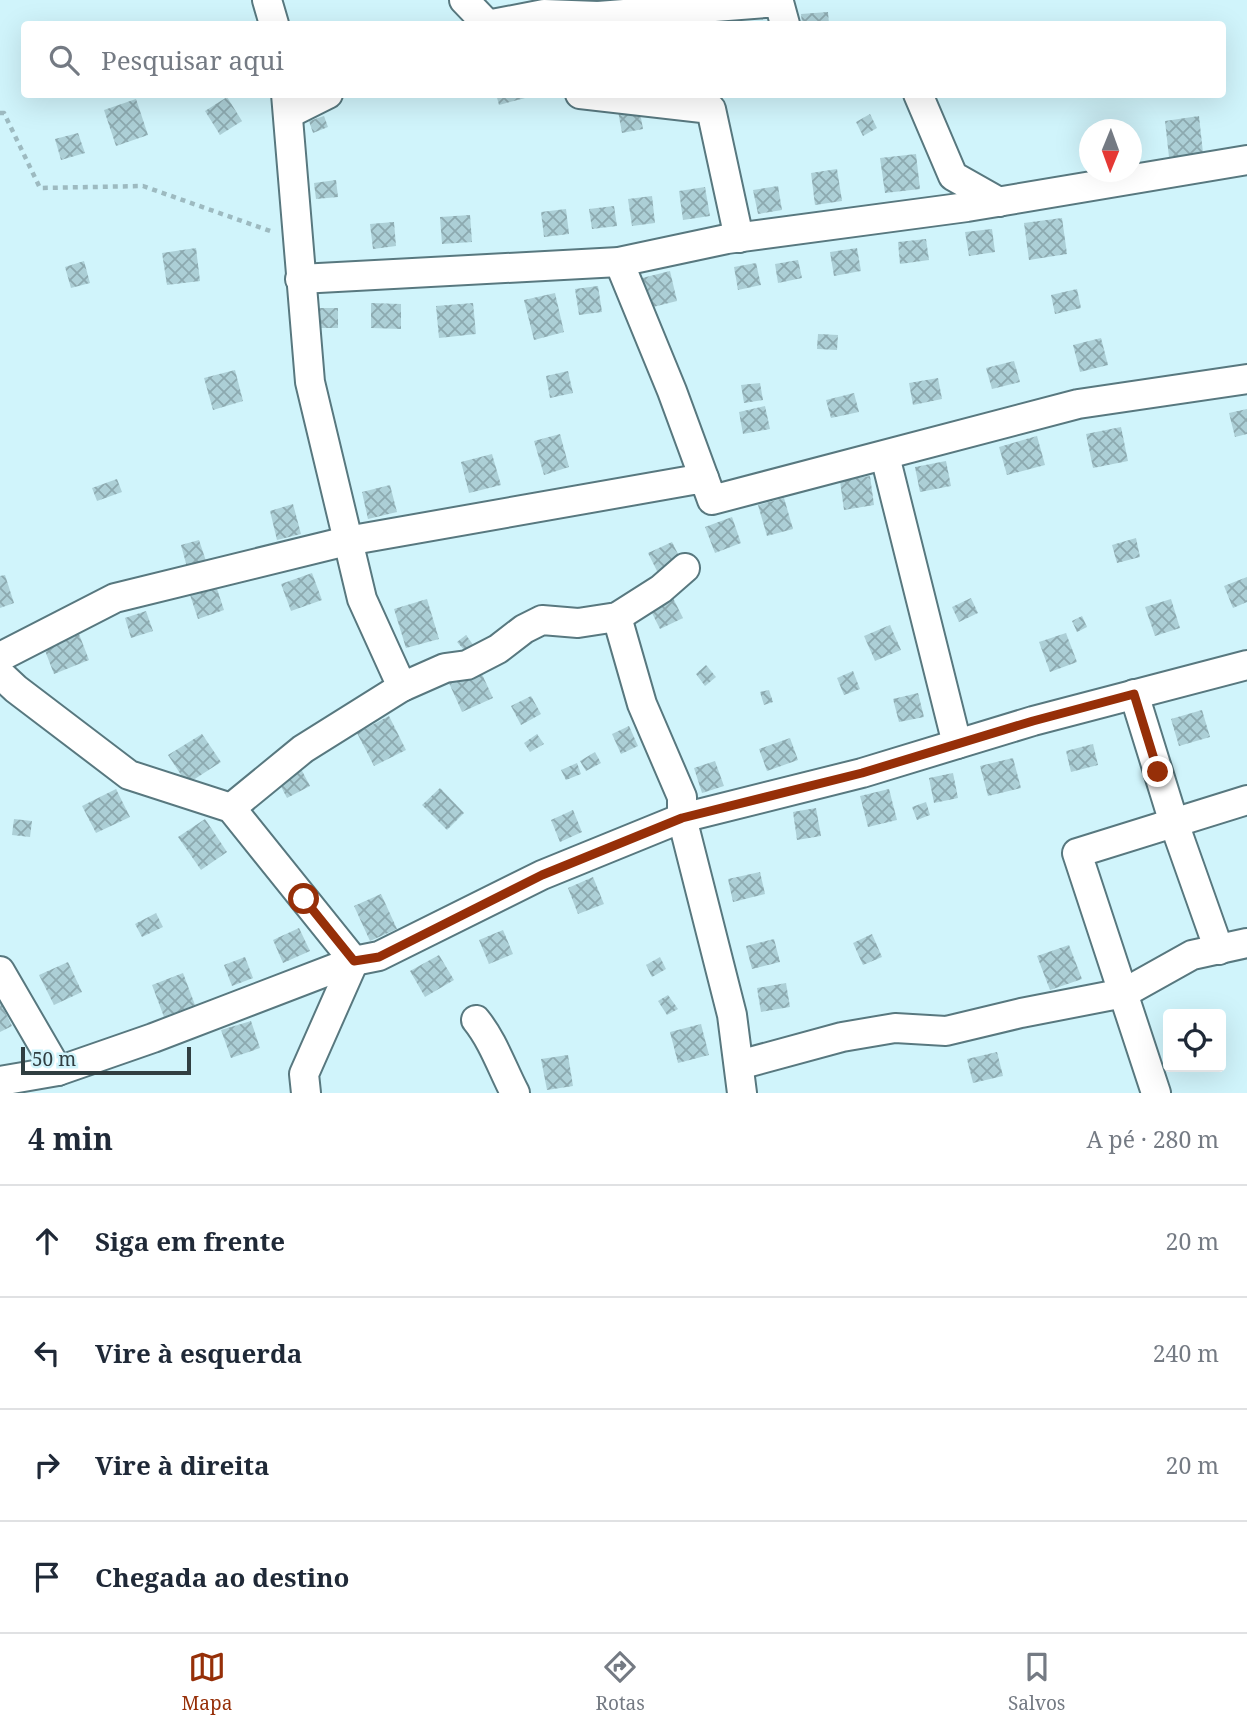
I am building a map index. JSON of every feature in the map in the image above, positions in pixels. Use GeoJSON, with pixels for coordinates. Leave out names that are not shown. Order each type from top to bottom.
{"type":"FeatureCollection","features":[{"type":"Feature","properties":{"kind":"street"},"geometry":{"type":"LineString","coordinates":[[267,0],[273,21]]}},
{"type":"Feature","properties":{"kind":"street"},"geometry":{"type":"LineString","coordinates":[[464,0],[487,21]]}},
{"type":"Feature","properties":{"kind":"street"},"geometry":{"type":"LineString","coordinates":[[506,21],[544,14],[611,16],[779,2],[784,21]]}},
{"type":"Feature","properties":{"kind":"street"},"geometry":{"type":"LineString","coordinates":[[312,98],[287,104],[310,382],[362,599],[402,687]]}},
{"type":"Feature","properties":{"kind":"street"},"geometry":{"type":"LineString","coordinates":[[615,98],[712,109],[739,237]]}},
{"type":"Feature","properties":{"kind":"street"},"geometry":{"type":"LineString","coordinates":[[920,98],[953,176],[999,202]]}},
{"type":"Feature","properties":{"kind":"street"},"geometry":{"type":"LineString","coordinates":[[300,279],[619,262],[739,237],[999,202],[1247,160]]}},
{"type":"Feature","properties":{"kind":"street"},"geometry":{"type":"LineString","coordinates":[[619,262],[672,391],[712,500],[885,457],[1078,404],[1247,379]]}},
{"type":"Feature","properties":{"kind":"street"},"geometry":{"type":"LineString","coordinates":[[885,457],[957,744]]}},
{"type":"Feature","properties":{"kind":"street"},"geometry":{"type":"LineString","coordinates":[[0,657],[115,598],[347,541],[704,478]]}},
{"type":"Feature","properties":{"kind":"street"},"geometry":{"type":"LineString","coordinates":[[231,807],[303,749],[402,687],[445,668],[467,665],[498,649],[524,629],[542,620],[578,623],[617,617],[662,589],[685,568]]}},
{"type":"Feature","properties":{"kind":"street"},"geometry":{"type":"LineString","coordinates":[[617,617],[642,704],[682,797],[682,818],[733,1015],[742,1093]]}},
{"type":"Feature","properties":{"kind":"street"},"geometry":{"type":"LineString","coordinates":[[0,1081],[58,1071],[153,1038],[354,961],[379,957],[542,875],[682,818],[862,773],[1033,721],[1247,665]]}},
{"type":"Feature","properties":{"kind":"street"},"geometry":{"type":"LineString","coordinates":[[0,674],[129,775],[231,807],[354,961]]}},
{"type":"Feature","properties":{"kind":"street"},"geometry":{"type":"LineString","coordinates":[[1134,694],[1174,823],[1219,950]]}},
{"type":"Feature","properties":{"kind":"street"},"geometry":{"type":"LineString","coordinates":[[1156,1093],[1077,853],[1247,800]]}},
{"type":"Feature","properties":{"kind":"street"},"geometry":{"type":"LineString","coordinates":[[739,1065],[842,1037],[895,1028],[946,1031],[1020,1013],[1124,993],[1192,955],[1247,943]]}},
{"type":"Feature","properties":{"kind":"street"},"geometry":{"type":"LineString","coordinates":[[306,1093],[304,1074],[354,961]]}},
{"type":"Feature","properties":{"kind":"street"},"geometry":{"type":"LineString","coordinates":[[0,971],[58,1071]]}},
{"type":"Feature","properties":{"kind":"street"},"geometry":{"type":"LineString","coordinates":[[476,1020],[488,1035],[515,1093]]}},
{"type":"Feature","properties":{"kind":"path"},"geometry":{"type":"LineString","coordinates":[[0,113],[4,113],[40,188],[143,186],[298,240]]}},
{"type":"Feature","properties":{"kind":"building"},"geometry":{"type":"Polygon","coordinates":[[[828,12],[829,21],[802,21],[801,14],[828,12]]]}},
{"type":"Feature","properties":{"kind":"building"},"geometry":{"type":"Polygon","coordinates":[[[228,98],[242,121],[220,135],[205,111],[228,98]]]}},
{"type":"Feature","properties":{"kind":"building"},"geometry":{"type":"Polygon","coordinates":[[[497,98],[525,98],[499,105],[497,98]]]}},
{"type":"Feature","properties":{"kind":"building"},"geometry":{"type":"Polygon","coordinates":[[[136,99],[148,135],[116,146],[104,110],[136,99]]]}},
{"type":"Feature","properties":{"kind":"building"},"geometry":{"type":"Polygon","coordinates":[[[639,107],[643,129],[622,133],[618,111],[639,107]]]}},
{"type":"Feature","properties":{"kind":"building"},"geometry":{"type":"Polygon","coordinates":[[[870,114],[877,128],[863,136],[856,122],[870,114]]]}},
{"type":"Feature","properties":{"kind":"building"},"geometry":{"type":"Polygon","coordinates":[[[324,116],[328,127],[313,133],[309,121],[324,116]]]}},
{"type":"Feature","properties":{"kind":"building"},"geometry":{"type":"Polygon","coordinates":[[[1199,116],[1203,153],[1169,157],[1165,121],[1199,116]]]}},
{"type":"Feature","properties":{"kind":"building"},"geometry":{"type":"Polygon","coordinates":[[[78,133],[85,153],[61,160],[55,139],[78,133]]]}},
{"type":"Feature","properties":{"kind":"building"},"geometry":{"type":"Polygon","coordinates":[[[916,154],[920,189],[885,193],[880,158],[916,154]]]}},
{"type":"Feature","properties":{"kind":"building"},"geometry":{"type":"Polygon","coordinates":[[[837,169],[842,201],[815,205],[811,173],[837,169]]]}},
{"type":"Feature","properties":{"kind":"building"},"geometry":{"type":"Polygon","coordinates":[[[336,180],[338,197],[316,199],[314,183],[336,180]]]}},
{"type":"Feature","properties":{"kind":"building"},"geometry":{"type":"Polygon","coordinates":[[[778,186],[782,210],[758,214],[753,190],[778,186]]]}},
{"type":"Feature","properties":{"kind":"building"},"geometry":{"type":"Polygon","coordinates":[[[705,187],[710,216],[683,220],[679,191],[705,187]]]}},
{"type":"Feature","properties":{"kind":"building"},"geometry":{"type":"Polygon","coordinates":[[[652,196],[655,223],[632,226],[628,199],[652,196]]]}},
{"type":"Feature","properties":{"kind":"building"},"geometry":{"type":"Polygon","coordinates":[[[614,206],[617,226],[592,229],[589,209],[614,206]]]}},
{"type":"Feature","properties":{"kind":"building"},"geometry":{"type":"Polygon","coordinates":[[[566,209],[569,234],[544,237],[541,212],[566,209]]]}},
{"type":"Feature","properties":{"kind":"building"},"geometry":{"type":"Polygon","coordinates":[[[470,215],[472,242],[442,244],[440,217],[470,215]]]}},
{"type":"Feature","properties":{"kind":"building"},"geometry":{"type":"Polygon","coordinates":[[[1062,218],[1067,254],[1029,260],[1024,223],[1062,218]]]}},
{"type":"Feature","properties":{"kind":"building"},"geometry":{"type":"Polygon","coordinates":[[[394,222],[396,246],[373,249],[370,224],[394,222]]]}},
{"type":"Feature","properties":{"kind":"building"},"geometry":{"type":"Polygon","coordinates":[[[992,229],[995,252],[969,256],[965,232],[992,229]]]}},
{"type":"Feature","properties":{"kind":"building"},"geometry":{"type":"Polygon","coordinates":[[[926,239],[929,260],[900,264],[898,242],[926,239]]]}},
{"type":"Feature","properties":{"kind":"building"},"geometry":{"type":"Polygon","coordinates":[[[196,248],[200,281],[167,285],[162,253],[196,248]]]}},
{"type":"Feature","properties":{"kind":"building"},"geometry":{"type":"Polygon","coordinates":[[[857,248],[861,271],[834,276],[830,252],[857,248]]]}},
{"type":"Feature","properties":{"kind":"building"},"geometry":{"type":"Polygon","coordinates":[[[798,260],[802,278],[778,283],[775,264],[798,260]]]}},
{"type":"Feature","properties":{"kind":"building"},"geometry":{"type":"Polygon","coordinates":[[[84,261],[90,283],[71,288],[65,267],[84,261]]]}},
{"type":"Feature","properties":{"kind":"building"},"geometry":{"type":"Polygon","coordinates":[[[756,263],[761,285],[738,290],[734,267],[756,263]]]}},
{"type":"Feature","properties":{"kind":"building"},"geometry":{"type":"Polygon","coordinates":[[[670,271],[677,301],[649,308],[642,278],[670,271]]]}},
{"type":"Feature","properties":{"kind":"building"},"geometry":{"type":"Polygon","coordinates":[[[598,286],[602,312],[579,315],[575,289],[598,286]]]}},
{"type":"Feature","properties":{"kind":"building"},"geometry":{"type":"Polygon","coordinates":[[[1077,289],[1081,308],[1055,314],[1051,295],[1077,289]]]}},
{"type":"Feature","properties":{"kind":"building"},"geometry":{"type":"Polygon","coordinates":[[[555,293],[564,332],[534,340],[524,300],[555,293]]]}},
{"type":"Feature","properties":{"kind":"building"},"geometry":{"type":"Polygon","coordinates":[[[371,303],[401,304],[401,329],[371,328],[371,303]]]}},
{"type":"Feature","properties":{"kind":"building"},"geometry":{"type":"Polygon","coordinates":[[[473,303],[476,334],[439,338],[436,306],[473,303]]]}},
{"type":"Feature","properties":{"kind":"building"},"geometry":{"type":"Polygon","coordinates":[[[314,308],[338,308],[338,328],[314,328],[314,308]]]}},
{"type":"Feature","properties":{"kind":"building"},"geometry":{"type":"Polygon","coordinates":[[[818,334],[838,335],[837,350],[817,349],[818,334]]]}},
{"type":"Feature","properties":{"kind":"building"},"geometry":{"type":"Polygon","coordinates":[[[1101,338],[1108,365],[1080,372],[1073,345],[1101,338]]]}},
{"type":"Feature","properties":{"kind":"building"},"geometry":{"type":"Polygon","coordinates":[[[1014,361],[1020,382],[992,389],[986,368],[1014,361]]]}},
{"type":"Feature","properties":{"kind":"building"},"geometry":{"type":"Polygon","coordinates":[[[235,370],[243,401],[213,410],[204,378],[235,370]]]}},
{"type":"Feature","properties":{"kind":"building"},"geometry":{"type":"Polygon","coordinates":[[[568,371],[573,393],[550,398],[546,376],[568,371]]]}},
{"type":"Feature","properties":{"kind":"building"},"geometry":{"type":"Polygon","coordinates":[[[938,378],[942,399],[913,405],[909,383],[938,378]]]}},
{"type":"Feature","properties":{"kind":"building"},"geometry":{"type":"Polygon","coordinates":[[[760,383],[763,400],[744,403],[741,385],[760,383]]]}},
{"type":"Feature","properties":{"kind":"building"},"geometry":{"type":"Polygon","coordinates":[[[854,393],[859,412],[831,418],[826,400],[854,393]]]}},
{"type":"Feature","properties":{"kind":"building"},"geometry":{"type":"Polygon","coordinates":[[[765,406],[770,429],[743,434],[739,412],[765,406]]]}},
{"type":"Feature","properties":{"kind":"building"},"geometry":{"type":"Polygon","coordinates":[[[1247,409],[1247,434],[1235,437],[1229,413],[1247,409]]]}},
{"type":"Feature","properties":{"kind":"building"},"geometry":{"type":"Polygon","coordinates":[[[1121,427],[1128,461],[1093,468],[1086,434],[1121,427]]]}},
{"type":"Feature","properties":{"kind":"building"},"geometry":{"type":"Polygon","coordinates":[[[560,434],[569,467],[544,475],[534,441],[560,434]]]}},
{"type":"Feature","properties":{"kind":"building"},"geometry":{"type":"Polygon","coordinates":[[[1037,436],[1045,465],[1007,475],[999,447],[1037,436]]]}},
{"type":"Feature","properties":{"kind":"building"},"geometry":{"type":"Polygon","coordinates":[[[492,454],[501,485],[469,493],[461,462],[492,454]]]}},
{"type":"Feature","properties":{"kind":"building"},"geometry":{"type":"Polygon","coordinates":[[[946,461],[951,486],[920,492],[915,467],[946,461]]]}},
{"type":"Feature","properties":{"kind":"building"},"geometry":{"type":"Polygon","coordinates":[[[870,476],[874,505],[844,510],[840,481],[870,476]]]}},
{"type":"Feature","properties":{"kind":"building"},"geometry":{"type":"Polygon","coordinates":[[[117,479],[122,492],[97,501],[92,488],[117,479]]]}},
{"type":"Feature","properties":{"kind":"building"},"geometry":{"type":"Polygon","coordinates":[[[390,485],[397,512],[368,519],[362,492],[390,485]]]}},
{"type":"Feature","properties":{"kind":"building"},"geometry":{"type":"Polygon","coordinates":[[[784,498],[793,529],[767,536],[758,505],[784,498]]]}},
{"type":"Feature","properties":{"kind":"building"},"geometry":{"type":"Polygon","coordinates":[[[293,504],[301,534],[277,540],[270,511],[293,504]]]}},
{"type":"Feature","properties":{"kind":"building"},"geometry":{"type":"Polygon","coordinates":[[[732,517],[741,543],[715,553],[705,527],[732,517]]]}},
{"type":"Feature","properties":{"kind":"building"},"geometry":{"type":"Polygon","coordinates":[[[1136,538],[1140,557],[1117,563],[1112,545],[1136,538]]]}},
{"type":"Feature","properties":{"kind":"building"},"geometry":{"type":"Polygon","coordinates":[[[199,540],[206,561],[187,567],[181,545],[199,540]]]}},
{"type":"Feature","properties":{"kind":"building"},"geometry":{"type":"Polygon","coordinates":[[[672,542],[683,564],[659,575],[648,553],[672,542]]]}},
{"type":"Feature","properties":{"kind":"building"},"geometry":{"type":"Polygon","coordinates":[[[312,573],[322,600],[291,611],[281,584],[312,573]]]}},
{"type":"Feature","properties":{"kind":"building"},"geometry":{"type":"Polygon","coordinates":[[[5,575],[14,603],[0,608],[0,576],[5,575]]]}},
{"type":"Feature","properties":{"kind":"building"},"geometry":{"type":"Polygon","coordinates":[[[1247,577],[1247,602],[1233,608],[1224,586],[1247,577]]]}},
{"type":"Feature","properties":{"kind":"building"},"geometry":{"type":"Polygon","coordinates":[[[215,583],[224,610],[198,619],[189,592],[215,583]]]}},
{"type":"Feature","properties":{"kind":"building"},"geometry":{"type":"Polygon","coordinates":[[[670,592],[683,618],[660,629],[647,603],[670,592]]]}},
{"type":"Feature","properties":{"kind":"building"},"geometry":{"type":"Polygon","coordinates":[[[971,598],[978,613],[959,622],[952,607],[971,598]]]}},
{"type":"Feature","properties":{"kind":"building"},"geometry":{"type":"Polygon","coordinates":[[[427,599],[439,639],[406,648],[394,609],[427,599]]]}},
{"type":"Feature","properties":{"kind":"building"},"geometry":{"type":"Polygon","coordinates":[[[1171,599],[1180,628],[1155,636],[1145,607],[1171,599]]]}},
{"type":"Feature","properties":{"kind":"building"},"geometry":{"type":"Polygon","coordinates":[[[146,611],[153,631],[131,638],[125,618],[146,611]]]}},
{"type":"Feature","properties":{"kind":"building"},"geometry":{"type":"Polygon","coordinates":[[[1082,616],[1087,627],[1077,632],[1072,621],[1082,616]]]}},
{"type":"Feature","properties":{"kind":"building"},"geometry":{"type":"Polygon","coordinates":[[[890,625],[901,650],[875,661],[864,636],[890,625]]]}},
{"type":"Feature","properties":{"kind":"building"},"geometry":{"type":"Polygon","coordinates":[[[1066,633],[1077,662],[1050,672],[1039,642],[1066,633]]]}},
{"type":"Feature","properties":{"kind":"building"},"geometry":{"type":"Polygon","coordinates":[[[79,634],[89,660],[54,674],[44,648],[79,634]]]}},
{"type":"Feature","properties":{"kind":"building"},"geometry":{"type":"Polygon","coordinates":[[[466,635],[474,646],[466,652],[457,642],[466,635]]]}},
{"type":"Feature","properties":{"kind":"building"},"geometry":{"type":"Polygon","coordinates":[[[706,665],[716,677],[705,686],[696,674],[706,665]]]}},
{"type":"Feature","properties":{"kind":"building"},"geometry":{"type":"Polygon","coordinates":[[[480,670],[493,698],[462,712],[449,683],[480,670]]]}},
{"type":"Feature","properties":{"kind":"building"},"geometry":{"type":"Polygon","coordinates":[[[853,671],[860,689],[844,695],[837,678],[853,671]]]}},
{"type":"Feature","properties":{"kind":"building"},"geometry":{"type":"Polygon","coordinates":[[[769,690],[773,702],[764,705],[760,692],[769,690]]]}},
{"type":"Feature","properties":{"kind":"building"},"geometry":{"type":"Polygon","coordinates":[[[918,693],[924,717],[899,722],[893,699],[918,693]]]}},
{"type":"Feature","properties":{"kind":"building"},"geometry":{"type":"Polygon","coordinates":[[[531,696],[541,714],[521,725],[511,706],[531,696]]]}},
{"type":"Feature","properties":{"kind":"building"},"geometry":{"type":"Polygon","coordinates":[[[1202,710],[1210,737],[1179,746],[1171,719],[1202,710]]]}},
{"type":"Feature","properties":{"kind":"building"},"geometry":{"type":"Polygon","coordinates":[[[389,716],[406,750],[374,766],[357,733],[389,716]]]}},
{"type":"Feature","properties":{"kind":"building"},"geometry":{"type":"Polygon","coordinates":[[[629,726],[638,746],[621,754],[612,734],[629,726]]]}},
{"type":"Feature","properties":{"kind":"building"},"geometry":{"type":"Polygon","coordinates":[[[202,734],[221,762],[187,784],[168,755],[202,734]]]}},
{"type":"Feature","properties":{"kind":"building"},"geometry":{"type":"Polygon","coordinates":[[[537,734],[544,744],[530,752],[524,743],[537,734]]]}},
{"type":"Feature","properties":{"kind":"building"},"geometry":{"type":"Polygon","coordinates":[[[790,738],[798,760],[767,771],[759,749],[790,738]]]}},
{"type":"Feature","properties":{"kind":"building"},"geometry":{"type":"Polygon","coordinates":[[[1093,744],[1098,765],[1071,772],[1066,751],[1093,744]]]}},
{"type":"Feature","properties":{"kind":"building"},"geometry":{"type":"Polygon","coordinates":[[[595,752],[601,763],[586,771],[580,761],[595,752]]]}},
{"type":"Feature","properties":{"kind":"building"},"geometry":{"type":"Polygon","coordinates":[[[1013,758],[1021,788],[988,796],[980,766],[1013,758]]]}},
{"type":"Feature","properties":{"kind":"building"},"geometry":{"type":"Polygon","coordinates":[[[715,761],[724,786],[702,793],[694,768],[715,761]]]}},
{"type":"Feature","properties":{"kind":"building"},"geometry":{"type":"Polygon","coordinates":[[[577,763],[581,774],[566,780],[561,770],[577,763]]]}},
{"type":"Feature","properties":{"kind":"building"},"geometry":{"type":"Polygon","coordinates":[[[300,767],[310,786],[287,798],[277,779],[300,767]]]}},
{"type":"Feature","properties":{"kind":"building"},"geometry":{"type":"Polygon","coordinates":[[[953,773],[958,798],[934,803],[929,778],[953,773]]]}},
{"type":"Feature","properties":{"kind":"building"},"geometry":{"type":"Polygon","coordinates":[[[440,788],[464,813],[447,830],[422,805],[440,788]]]}},
{"type":"Feature","properties":{"kind":"building"},"geometry":{"type":"Polygon","coordinates":[[[116,789],[130,817],[96,833],[82,806],[116,789]]]}},
{"type":"Feature","properties":{"kind":"building"},"geometry":{"type":"Polygon","coordinates":[[[889,789],[897,820],[868,827],[860,796],[889,789]]]}},
{"type":"Feature","properties":{"kind":"building"},"geometry":{"type":"Polygon","coordinates":[[[926,802],[930,815],[917,820],[912,807],[926,802]]]}},
{"type":"Feature","properties":{"kind":"building"},"geometry":{"type":"Polygon","coordinates":[[[816,808],[821,836],[797,840],[793,812],[816,808]]]}},
{"type":"Feature","properties":{"kind":"building"},"geometry":{"type":"Polygon","coordinates":[[[573,810],[582,832],[560,842],[551,820],[573,810]]]}},
{"type":"Feature","properties":{"kind":"building"},"geometry":{"type":"Polygon","coordinates":[[[14,819],[32,821],[30,837],[12,835],[14,819]]]}},
{"type":"Feature","properties":{"kind":"building"},"geometry":{"type":"Polygon","coordinates":[[[205,819],[227,852],[201,870],[178,837],[205,819]]]}},
{"type":"Feature","properties":{"kind":"building"},"geometry":{"type":"Polygon","coordinates":[[[760,872],[765,894],[733,902],[728,879],[760,872]]]}},
{"type":"Feature","properties":{"kind":"building"},"geometry":{"type":"Polygon","coordinates":[[[593,877],[604,904],[578,914],[568,888],[593,877]]]}},
{"type":"Feature","properties":{"kind":"building"},"geometry":{"type":"Polygon","coordinates":[[[381,894],[397,929],[370,941],[354,906],[381,894]]]}},
{"type":"Feature","properties":{"kind":"building"},"geometry":{"type":"Polygon","coordinates":[[[156,913],[163,927],[142,937],[135,924],[156,913]]]}},
{"type":"Feature","properties":{"kind":"building"},"geometry":{"type":"Polygon","coordinates":[[[299,928],[310,951],[283,963],[273,940],[299,928]]]}},
{"type":"Feature","properties":{"kind":"building"},"geometry":{"type":"Polygon","coordinates":[[[503,930],[513,954],[489,964],[479,940],[503,930]]]}},
{"type":"Feature","properties":{"kind":"building"},"geometry":{"type":"Polygon","coordinates":[[[872,934],[882,957],[863,965],[853,943],[872,934]]]}},
{"type":"Feature","properties":{"kind":"building"},"geometry":{"type":"Polygon","coordinates":[[[774,939],[780,962],[752,969],[746,946],[774,939]]]}},
{"type":"Feature","properties":{"kind":"building"},"geometry":{"type":"Polygon","coordinates":[[[1069,945],[1082,979],[1050,990],[1037,956],[1069,945]]]}},
{"type":"Feature","properties":{"kind":"building"},"geometry":{"type":"Polygon","coordinates":[[[439,955],[454,980],[425,997],[410,971],[439,955]]]}},
{"type":"Feature","properties":{"kind":"building"},"geometry":{"type":"Polygon","coordinates":[[[245,957],[253,978],[232,986],[224,965],[245,957]]]}},
{"type":"Feature","properties":{"kind":"building"},"geometry":{"type":"Polygon","coordinates":[[[660,957],[666,969],[652,977],[646,965],[660,957]]]}},
{"type":"Feature","properties":{"kind":"building"},"geometry":{"type":"Polygon","coordinates":[[[68,962],[82,992],[54,1005],[39,975],[68,962]]]}},
{"type":"Feature","properties":{"kind":"building"},"geometry":{"type":"Polygon","coordinates":[[[183,973],[195,1005],[164,1017],[152,985],[183,973]]]}},
{"type":"Feature","properties":{"kind":"building"},"geometry":{"type":"Polygon","coordinates":[[[786,983],[790,1007],[761,1012],[757,988],[786,983]]]}},
{"type":"Feature","properties":{"kind":"building"},"geometry":{"type":"Polygon","coordinates":[[[668,995],[678,1009],[667,1015],[658,1001],[668,995]]]}},
{"type":"Feature","properties":{"kind":"building"},"geometry":{"type":"Polygon","coordinates":[[[0,1001],[12,1026],[0,1032],[0,1001]]]}},
{"type":"Feature","properties":{"kind":"building"},"geometry":{"type":"Polygon","coordinates":[[[251,1021],[260,1048],[231,1058],[221,1030],[251,1021]]]}},
{"type":"Feature","properties":{"kind":"building"},"geometry":{"type":"Polygon","coordinates":[[[701,1024],[709,1055],[678,1063],[670,1032],[701,1024]]]}},
{"type":"Feature","properties":{"kind":"building"},"geometry":{"type":"Polygon","coordinates":[[[997,1052],[1003,1076],[973,1083],[967,1059],[997,1052]]]}},
{"type":"Feature","properties":{"kind":"building"},"geometry":{"type":"Polygon","coordinates":[[[568,1055],[573,1086],[547,1090],[541,1059],[568,1055]]]}},
{"type":"Feature","properties":{"kind":"route"},"geometry":{"type":"LineString","coordinates":[[304,899],[354,961],[379,957],[542,875],[682,818],[862,773],[1033,721],[1134,694],[1158,772]]}}]}
